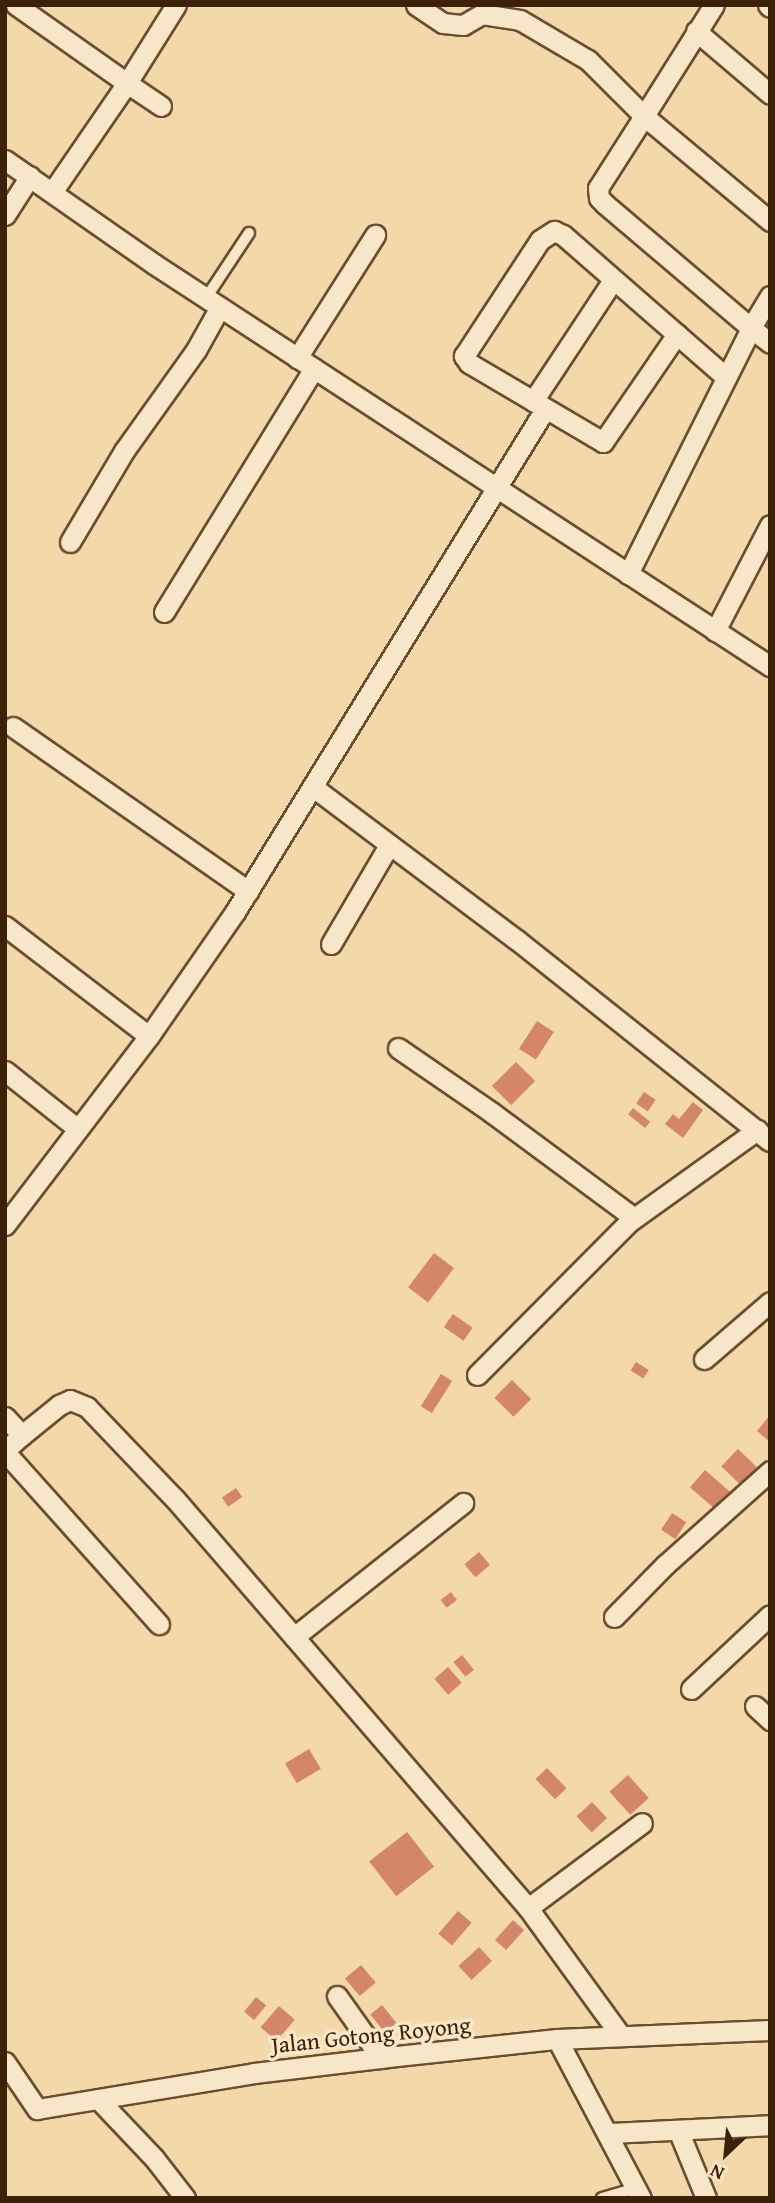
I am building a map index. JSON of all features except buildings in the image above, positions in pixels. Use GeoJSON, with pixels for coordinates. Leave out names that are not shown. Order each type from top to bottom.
{"type":"FeatureCollection","features":[{"type":"Feature","properties":{"kind":"street"},"geometry":{"type":"LineString","coordinates":[[16,5],[161,106]]}},
{"type":"Feature","properties":{"kind":"street"},"geometry":{"type":"LineString","coordinates":[[52,192],[127,83],[176,5]]}},
{"type":"Feature","properties":{"kind":"street"},"geometry":{"type":"LineString","coordinates":[[416,5],[443,23],[463,25],[485,9],[520,20],[579,54],[645,116],[770,221]]}},
{"type":"Feature","properties":{"kind":"street"},"geometry":{"type":"LineString","coordinates":[[711,6],[645,116],[601,182],[599,198],[770,344]]}},
{"type":"Feature","properties":{"kind":"street"},"geometry":{"type":"LineString","coordinates":[[696,31],[770,94]]}},
{"type":"Feature","properties":{"kind":"street"},"geometry":{"type":"LineString","coordinates":[[5,160],[297,358],[770,667]]}},
{"type":"Feature","properties":{"kind":"street"},"geometry":{"type":"LineString","coordinates":[[5,215],[30,176]]}},
{"type":"Feature","properties":{"kind":"street"},"geometry":{"type":"LineString","coordinates":[[677,334],[603,442],[465,359],[464,353],[540,240],[550,231],[563,235],[613,280],[677,334],[726,377]]}},
{"type":"Feature","properties":{"kind":"street"},"geometry":{"type":"LineString","coordinates":[[297,358],[375,235]]}},
{"type":"Feature","properties":{"kind":"street"},"geometry":{"type":"LineString","coordinates":[[5,1225],[149,1036],[248,891],[495,487],[539,405],[613,280]]}},
{"type":"Feature","properties":{"kind":"street"},"geometry":{"type":"LineString","coordinates":[[628,574],[751,328],[770,296]]}},
{"type":"Feature","properties":{"kind":"street"},"geometry":{"type":"LineString","coordinates":[[70,542],[124,452],[196,350],[213,302]]}},
{"type":"Feature","properties":{"kind":"street"},"geometry":{"type":"LineString","coordinates":[[164,612],[314,368]]}},
{"type":"Feature","properties":{"kind":"street"},"geometry":{"type":"LineString","coordinates":[[715,631],[770,525]]}},
{"type":"Feature","properties":{"kind":"street"},"geometry":{"type":"LineString","coordinates":[[13,727],[248,891]]}},
{"type":"Feature","properties":{"kind":"street"},"geometry":{"type":"LineString","coordinates":[[313,788],[517,940],[763,1135],[634,1218],[477,1375]]}},
{"type":"Feature","properties":{"kind":"street"},"geometry":{"type":"LineString","coordinates":[[331,944],[389,845]]}},
{"type":"Feature","properties":{"kind":"street"},"geometry":{"type":"LineString","coordinates":[[5,926],[149,1036]]}},
{"type":"Feature","properties":{"kind":"street"},"geometry":{"type":"LineString","coordinates":[[398,1048],[491,1112],[634,1218]]}},
{"type":"Feature","properties":{"kind":"street"},"geometry":{"type":"LineString","coordinates":[[5,1071],[78,1129]]}},
{"type":"Feature","properties":{"kind":"street"},"geometry":{"type":"LineString","coordinates":[[704,1359],[770,1302]]}},
{"type":"Feature","properties":{"kind":"street"},"geometry":{"type":"LineString","coordinates":[[159,1625],[5,1451],[59,1405],[70,1400],[87,1407],[175,1499],[528,1908],[621,2036]]}},
{"type":"Feature","properties":{"kind":"street"},"geometry":{"type":"LineString","coordinates":[[5,1418],[22,1435]]}},
{"type":"Feature","properties":{"kind":"street"},"geometry":{"type":"LineString","coordinates":[[614,1617],[665,1565],[770,1471]]}},
{"type":"Feature","properties":{"kind":"street"},"geometry":{"type":"LineString","coordinates":[[294,1637],[463,1503]]}},
{"type":"Feature","properties":{"kind":"street"},"geometry":{"type":"LineString","coordinates":[[691,1689],[770,1615]]}},
{"type":"Feature","properties":{"kind":"street"},"geometry":{"type":"LineString","coordinates":[[528,1908],[642,1823]]}},
{"type":"Feature","properties":{"kind":"street"},"geometry":{"type":"LineString","coordinates":[[337,1996],[381,2058]]}},
{"type":"Feature","properties":{"kind":"street","name":"Jalan Gotong Royong"},"geometry":{"type":"LineString","coordinates":[[5,2062],[37,2109],[254,2073],[557,2039],[770,2030]]}},
{"type":"Feature","properties":{"kind":"street"},"geometry":{"type":"LineString","coordinates":[[557,2039],[639,2193]]}},
{"type":"Feature","properties":{"kind":"street"},"geometry":{"type":"LineString","coordinates":[[98,2099],[154,2158],[185,2198]]}},
{"type":"Feature","properties":{"kind":"street"},"geometry":{"type":"LineString","coordinates":[[609,2133],[769,2128]]}},
{"type":"Feature","properties":{"kind":"street"},"geometry":{"type":"LineString","coordinates":[[678,2130],[706,2198]]}},
{"type":"Feature","properties":{"kind":"lane"},"geometry":{"type":"LineString","coordinates":[[213,302],[249,233]]}},
{"type":"Feature","properties":{"kind":"lane"},"geometry":{"type":"LineString","coordinates":[[602,2198],[639,2193]]}}]}
